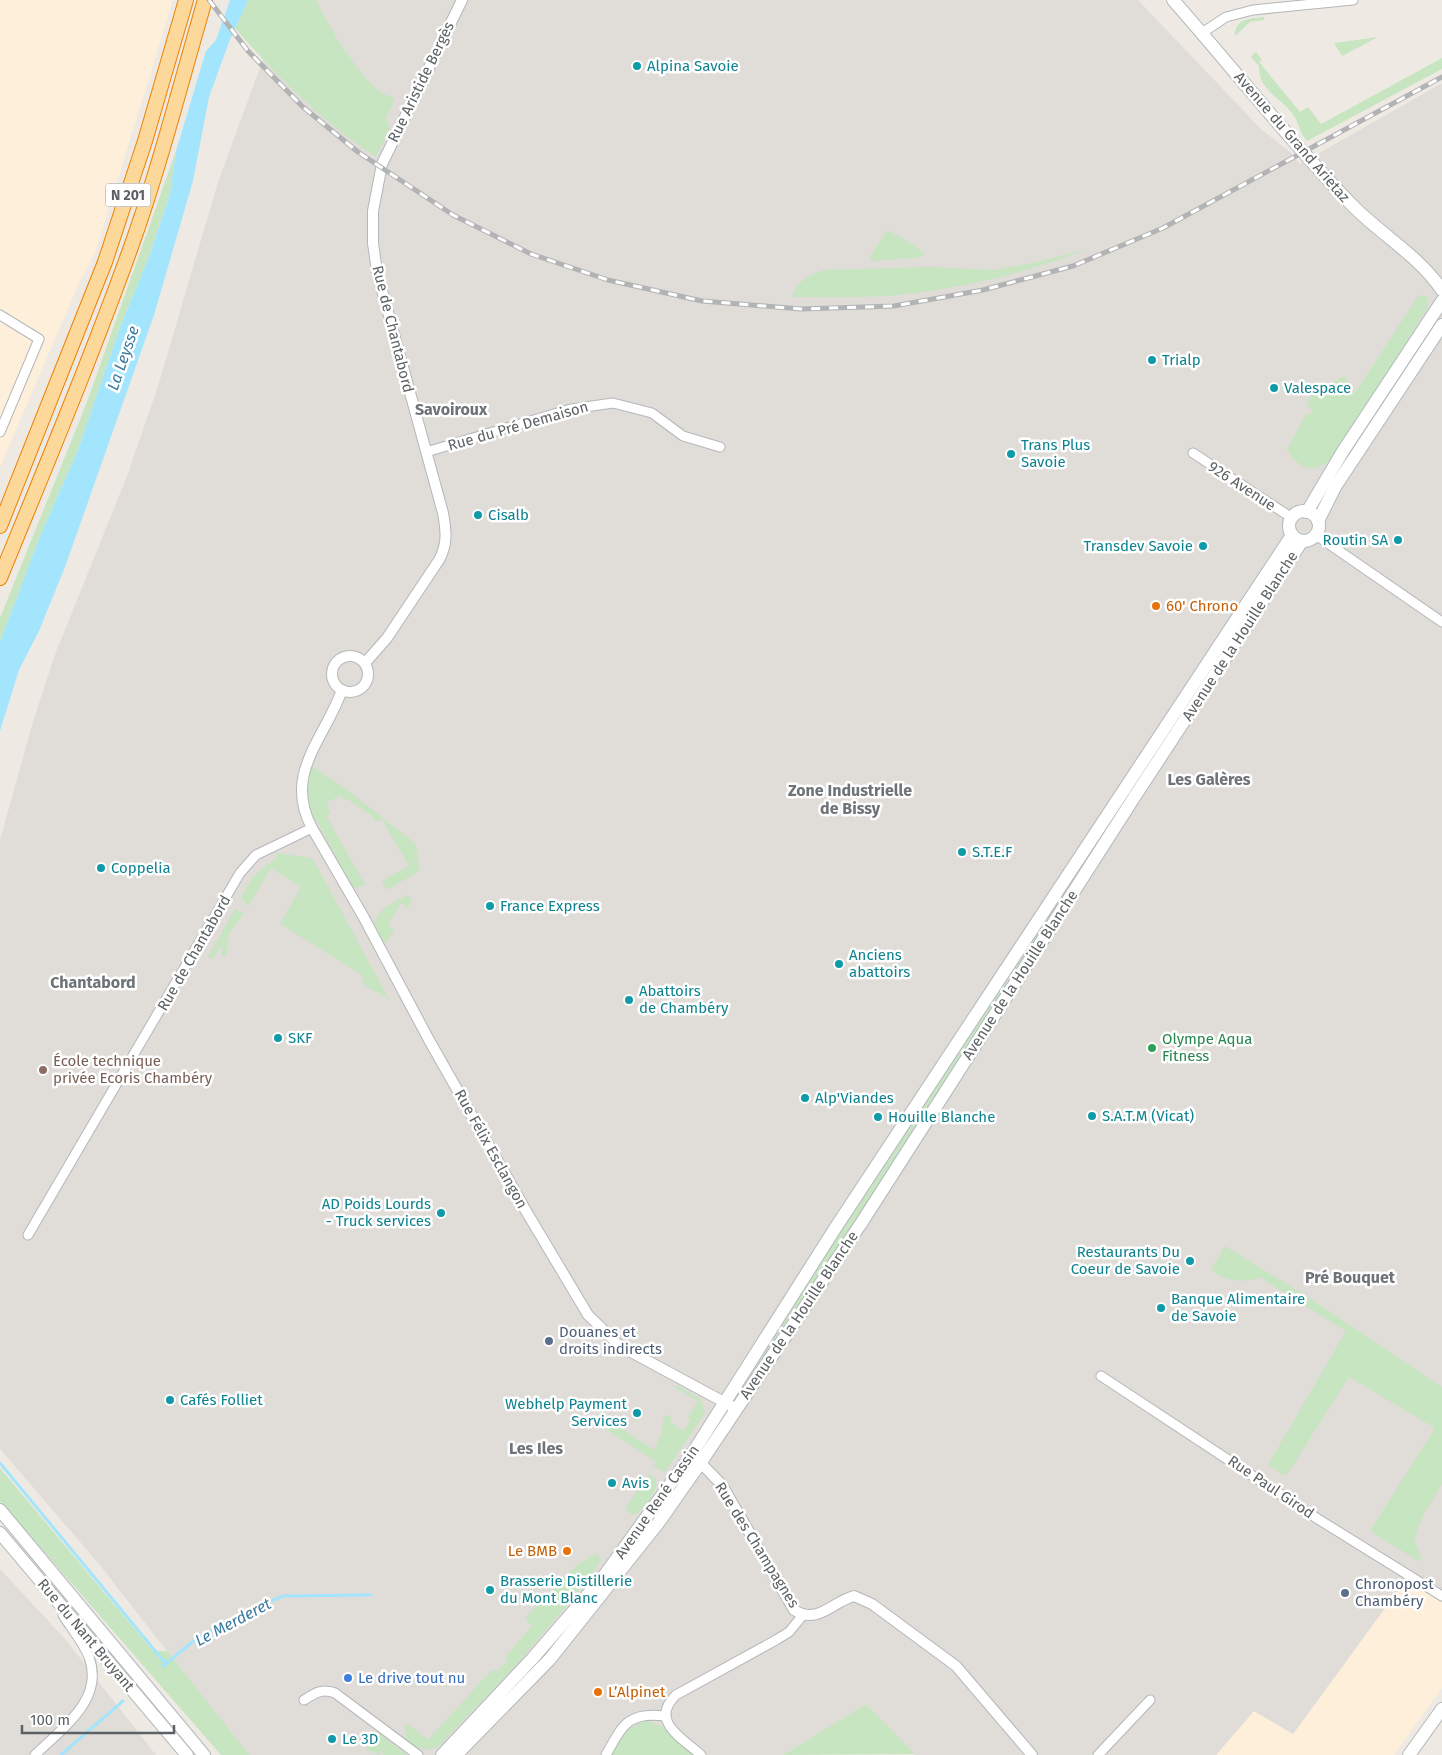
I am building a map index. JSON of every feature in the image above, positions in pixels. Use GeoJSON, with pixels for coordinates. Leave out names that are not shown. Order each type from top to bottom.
{"type":"FeatureCollection","features":[{"type":"Feature","properties":{"kind":"highway","name":"N 201"},"geometry":{"type":"LineString","coordinates":[[0,526],[57,387],[127,198],[186,0]]}},
{"type":"Feature","properties":{"kind":"highway","name":"N 201"},"geometry":{"type":"LineString","coordinates":[[0,578],[91,353],[131,245],[156,169],[204,4]]}},
{"type":"Feature","properties":{"kind":"main road","name":"Avenue du Grand Arietaz"},"geometry":{"type":"LineString","coordinates":[[1173,0],[1292,141],[1352,205],[1421,263],[1442,290]]}},
{"type":"Feature","properties":{"kind":"main road","name":"Avenue du Grand Arietaz"},"geometry":{"type":"LineString","coordinates":[[1421,263],[1442,270]]}},
{"type":"Feature","properties":{"kind":"main road"},"geometry":{"type":"LineString","coordinates":[[1307,512],[1344,451],[1442,301]]}},
{"type":"Feature","properties":{"kind":"main road"},"geometry":{"type":"LineString","coordinates":[[1316,535],[1318,521],[1335,486],[1442,326]]}},
{"type":"Feature","properties":{"kind":"main road"},"geometry":{"type":"LineString","coordinates":[[1292,518],[1297,513],[1307,512],[1318,521]]}},
{"type":"Feature","properties":{"kind":"main road","name":"Avenue de la Houille Blanche"},"geometry":{"type":"LineString","coordinates":[[1292,518],[1289,526],[1297,538],[1309,540],[1316,535]]}},
{"type":"Feature","properties":{"kind":"main road","name":"Avenue de la Houille Blanche"},"geometry":{"type":"LineString","coordinates":[[730,1405],[841,1219],[1297,538]]}},
{"type":"Feature","properties":{"kind":"main road","name":"Avenue de la Houille Blanche"},"geometry":{"type":"LineString","coordinates":[[730,1405],[867,1214],[1130,804],[1297,538]]}},
{"type":"Feature","properties":{"kind":"main road","name":"Avenue René Cassin"},"geometry":{"type":"LineString","coordinates":[[456,1755],[511,1702],[556,1652],[659,1522],[696,1458],[730,1405]]}},
{"type":"Feature","properties":{"kind":"main road","name":"Avenue René Cassin"},"geometry":{"type":"LineString","coordinates":[[442,1755],[532,1659],[604,1576],[696,1458]]}},
{"type":"Feature","properties":{"kind":"main road","name":"Rue du Nant Bruyant"},"geometry":{"type":"LineString","coordinates":[[0,1510],[204,1755]]}},
{"type":"Feature","properties":{"kind":"main road","name":"Rue du Nant Bruyant"},"geometry":{"type":"LineString","coordinates":[[0,1533],[186,1755]]}},
{"type":"Feature","properties":{"kind":"main road"},"geometry":{"type":"LineString","coordinates":[[1409,1755],[1442,1709]]}},
{"type":"Feature","properties":{"kind":"street","name":"Rue Aristide Bergès"},"geometry":{"type":"LineString","coordinates":[[379,175],[382,164],[462,0]]}},
{"type":"Feature","properties":{"kind":"street"},"geometry":{"type":"LineString","coordinates":[[1202,33],[1226,17],[1253,10],[1353,0]]}},
{"type":"Feature","properties":{"kind":"street","name":"Rue de Chantabord"},"geometry":{"type":"LineString","coordinates":[[365,663],[387,638],[440,560],[445,547],[446,533],[377,272],[373,243],[373,210],[379,175]]}},
{"type":"Feature","properties":{"kind":"street"},"geometry":{"type":"LineString","coordinates":[[0,315],[39,339],[0,432]]}},
{"type":"Feature","properties":{"kind":"street","name":"Rue du Pré Demaison"},"geometry":{"type":"LineString","coordinates":[[426,452],[572,409],[613,402],[652,413],[682,436],[720,447]]}},
{"type":"Feature","properties":{"kind":"street","name":"926 Avenue"},"geometry":{"type":"LineString","coordinates":[[1193,453],[1292,518]]}},
{"type":"Feature","properties":{"kind":"street"},"geometry":{"type":"LineString","coordinates":[[1316,535],[1442,622]]}},
{"type":"Feature","properties":{"kind":"street"},"geometry":{"type":"LineString","coordinates":[[351,656],[365,663],[368,674],[364,686],[354,692],[342,690],[332,677],[336,662],[351,656]]}},
{"type":"Feature","properties":{"kind":"street"},"geometry":{"type":"LineString","coordinates":[[312,828],[302,802],[302,773],[333,715],[342,690]]}},
{"type":"Feature","properties":{"kind":"street","name":"Rue de Chantabord"},"geometry":{"type":"LineString","coordinates":[[28,1235],[240,873],[256,855],[312,828]]}},
{"type":"Feature","properties":{"kind":"street","name":"Rue Félix Esclangon"},"geometry":{"type":"LineString","coordinates":[[312,828],[383,952],[429,1040],[526,1211],[588,1315],[620,1346],[730,1405]]}},
{"type":"Feature","properties":{"kind":"street","name":"Rue Paul Girod"},"geometry":{"type":"LineString","coordinates":[[1101,1376],[1318,1518],[1442,1596]]}},
{"type":"Feature","properties":{"kind":"street","name":"Rue des Champagnes"},"geometry":{"type":"LineString","coordinates":[[696,1458],[722,1485],[794,1610],[803,1615],[818,1615],[854,1596],[872,1604],[956,1666],[1032,1755]]}},
{"type":"Feature","properties":{"kind":"street"},"geometry":{"type":"LineString","coordinates":[[35,1574],[87,1652],[92,1670],[90,1691],[85,1704],[35,1755]]}},
{"type":"Feature","properties":{"kind":"street"},"geometry":{"type":"LineString","coordinates":[[702,1755],[667,1724],[665,1716],[666,1707],[676,1695],[788,1632],[803,1615]]}},
{"type":"Feature","properties":{"kind":"street"},"geometry":{"type":"LineString","coordinates":[[304,1700],[326,1690],[335,1693],[418,1755]]}},
{"type":"Feature","properties":{"kind":"street"},"geometry":{"type":"LineString","coordinates":[[1098,1755],[1150,1700]]}},
{"type":"Feature","properties":{"kind":"street","name":"Rue du Nant Bruyant"},"geometry":{"type":"LineString","coordinates":[[162,1703],[210,1755]]}},
{"type":"Feature","properties":{"kind":"street"},"geometry":{"type":"LineString","coordinates":[[606,1755],[626,1723],[634,1717],[647,1714],[665,1716]]}},
{"type":"Feature","properties":{"kind":"shaded area"},"geometry":{"type":"Polygon","coordinates":[[[0,0],[173,0],[95,254],[78,285],[0,467],[0,0]]]}},
{"type":"Feature","properties":{"kind":"shaded area"},"geometry":{"type":"Polygon","coordinates":[[[285,0],[1138,0],[1262,130],[1289,151],[1300,164],[1442,83],[1442,1595],[1410,1574],[1293,1734],[1254,1711],[1216,1755],[914,1755],[866,1704],[783,1755],[693,1755],[663,1727],[608,1755],[248,1755],[99,1564],[0,1449],[0,840],[32,725],[54,657],[127,476],[158,386],[218,182],[285,0]]]}},
{"type":"Feature","properties":{"kind":"shaded area"},"geometry":{"type":"Polygon","coordinates":[[[0,1569],[65,1639],[156,1755],[0,1755],[0,1569]]]}},
{"type":"Feature","properties":{"kind":"shaded area"},"geometry":{"type":"Polygon","coordinates":[[[1410,1574],[1442,1595],[1442,1688],[1394,1755],[1216,1755],[1254,1711],[1293,1734],[1410,1574]]]}},
{"type":"Feature","properties":{"kind":"green space"},"geometry":{"type":"Polygon","coordinates":[[[248,0],[317,0],[335,34],[362,73],[378,90],[395,99],[386,118],[390,129],[376,157],[301,98],[235,28],[248,0]]]}},
{"type":"Feature","properties":{"kind":"green space"},"geometry":{"type":"Polygon","coordinates":[[[1264,17],[1264,20],[1250,22],[1235,36],[1237,26],[1244,20],[1264,17]]]}},
{"type":"Feature","properties":{"kind":"green space"},"geometry":{"type":"Polygon","coordinates":[[[1378,37],[1342,56],[1334,43],[1378,37]]]}},
{"type":"Feature","properties":{"kind":"green space"},"geometry":{"type":"Polygon","coordinates":[[[1256,52],[1262,60],[1259,62],[1300,112],[1308,107],[1321,124],[1442,58],[1442,69],[1307,141],[1292,113],[1262,81],[1259,66],[1251,57],[1256,52]]]}},
{"type":"Feature","properties":{"kind":"green space"},"geometry":{"type":"Polygon","coordinates":[[[176,151],[170,194],[150,254],[119,330],[78,450],[41,534],[0,642],[0,618],[87,402],[176,151]]]}},
{"type":"Feature","properties":{"kind":"green space"},"geometry":{"type":"Polygon","coordinates":[[[887,230],[916,246],[925,255],[914,258],[872,261],[870,257],[887,230]]]}},
{"type":"Feature","properties":{"kind":"green space"},"geometry":{"type":"Polygon","coordinates":[[[1088,249],[1065,258],[995,278],[923,292],[886,296],[792,297],[800,283],[824,270],[930,267],[993,270],[1038,262],[1088,249]]]}},
{"type":"Feature","properties":{"kind":"green space"},"geometry":{"type":"Polygon","coordinates":[[[1419,295],[1427,296],[1428,307],[1339,450],[1332,458],[1319,467],[1312,468],[1299,464],[1287,449],[1305,416],[1313,412],[1307,403],[1317,385],[1320,391],[1344,376],[1355,393],[1419,295]]]}},
{"type":"Feature","properties":{"kind":"green space"},"geometry":{"type":"Polygon","coordinates":[[[1191,696],[1022,964],[1013,974],[1011,972],[1191,696]]]}},
{"type":"Feature","properties":{"kind":"green space"},"geometry":{"type":"Polygon","coordinates":[[[312,766],[346,789],[416,844],[419,871],[387,890],[382,881],[409,866],[382,819],[376,822],[371,815],[347,799],[345,800],[341,795],[326,803],[331,812],[326,816],[365,885],[356,888],[352,886],[306,802],[307,776],[312,766]]]}},
{"type":"Feature","properties":{"kind":"green space"},"geometry":{"type":"Polygon","coordinates":[[[277,853],[311,858],[314,861],[389,999],[365,986],[361,974],[280,924],[301,887],[271,868],[248,907],[241,897],[255,875],[263,867],[276,859],[277,853]]]}},
{"type":"Feature","properties":{"kind":"green space"},"geometry":{"type":"Polygon","coordinates":[[[407,895],[412,900],[408,908],[401,903],[388,925],[394,930],[389,937],[390,940],[386,942],[381,939],[374,922],[384,908],[407,895]]]}},
{"type":"Feature","properties":{"kind":"green space"},"geometry":{"type":"Polygon","coordinates":[[[235,909],[244,914],[229,933],[226,956],[221,955],[223,949],[220,947],[213,959],[208,957],[235,909]]]}},
{"type":"Feature","properties":{"kind":"green space"},"geometry":{"type":"Polygon","coordinates":[[[1005,982],[1007,986],[988,1021],[761,1365],[754,1360],[1005,982]]]}},
{"type":"Feature","properties":{"kind":"green space"},"geometry":{"type":"Polygon","coordinates":[[[1225,1246],[1311,1299],[1442,1387],[1442,1484],[1424,1513],[1414,1538],[1421,1558],[1420,1562],[1370,1531],[1435,1428],[1349,1377],[1286,1476],[1268,1465],[1346,1331],[1259,1277],[1241,1281],[1227,1279],[1216,1273],[1211,1269],[1225,1246]]]}},
{"type":"Feature","properties":{"kind":"green space"},"geometry":{"type":"Polygon","coordinates":[[[677,1385],[701,1399],[705,1413],[665,1472],[653,1466],[656,1462],[603,1427],[608,1420],[654,1450],[662,1431],[663,1417],[670,1415],[672,1423],[683,1431],[691,1420],[688,1417],[698,1401],[674,1387],[677,1385]]]}},
{"type":"Feature","properties":{"kind":"green space"},"geometry":{"type":"Polygon","coordinates":[[[0,1468],[153,1651],[167,1651],[249,1755],[221,1755],[0,1501],[0,1468]]]}},
{"type":"Feature","properties":{"kind":"green space"},"geometry":{"type":"Polygon","coordinates":[[[649,1474],[656,1480],[655,1490],[645,1506],[633,1515],[625,1509],[649,1474]]]}},
{"type":"Feature","properties":{"kind":"green space"},"geometry":{"type":"Polygon","coordinates":[[[595,1554],[601,1560],[588,1580],[518,1663],[439,1746],[422,1749],[407,1741],[405,1726],[410,1725],[428,1740],[486,1676],[493,1670],[497,1671],[508,1660],[506,1656],[532,1626],[525,1618],[577,1565],[595,1554]]]}},
{"type":"Feature","properties":{"kind":"green space"},"geometry":{"type":"Polygon","coordinates":[[[866,1704],[915,1754],[783,1755],[866,1704]]]}},
{"type":"Feature","properties":{"kind":"green space"},"geometry":{"type":"Polygon","coordinates":[[[645,1720],[663,1727],[693,1755],[608,1755],[626,1731],[645,1720]]]}},
{"type":"Feature","properties":{"kind":"green space"},"geometry":{"type":"Polygon","coordinates":[[[374,1732],[378,1732],[407,1755],[384,1755],[381,1750],[379,1755],[366,1749],[369,1737],[374,1732]]]}},
{"type":"Feature","properties":{"kind":"water","name":"La Leysse"},"geometry":{"type":"Polygon","coordinates":[[[230,0],[248,0],[229,42],[209,97],[193,181],[154,315],[65,567],[39,631],[19,670],[0,731],[0,642],[41,534],[78,450],[119,330],[150,254],[170,194],[176,151],[206,51],[216,40],[230,0]]]}},
{"type":"Feature","properties":{"kind":"waterway"},"geometry":{"type":"LineString","coordinates":[[0,1463],[166,1664]]}},
{"type":"Feature","properties":{"kind":"waterway","name":"Le Merderet"},"geometry":{"type":"LineString","coordinates":[[163,1666],[191,1643],[243,1613],[283,1596],[370,1595]]}},
{"type":"Feature","properties":{"kind":"waterway"},"geometry":{"type":"LineString","coordinates":[[61,1755],[123,1701]]}},
{"type":"Feature","properties":{"kind":"railway"},"geometry":{"type":"LineString","coordinates":[[209,0],[248,51],[303,107],[358,152],[453,215],[531,254],[608,280],[702,301],[801,309],[894,306],[983,290],[1073,266],[1163,228],[1442,77]]}},
{"type":"Feature","properties":{"kind":"place","name":"Alpina Savoie"},"geometry":{"type":"Point","coordinates":[637,66]}},
{"type":"Feature","properties":{"kind":"place","name":"Trialp"},"geometry":{"type":"Point","coordinates":[1152,360]}},
{"type":"Feature","properties":{"kind":"place","name":"Valespace"},"geometry":{"type":"Point","coordinates":[1274,388]}},
{"type":"Feature","properties":{"kind":"place","name":"Trans Plus Savoie"},"geometry":{"type":"Point","coordinates":[1011,454]}},
{"type":"Feature","properties":{"kind":"place","name":"Cisalb"},"geometry":{"type":"Point","coordinates":[478,515]}},
{"type":"Feature","properties":{"kind":"place","name":"Routin SA"},"geometry":{"type":"Point","coordinates":[1398,540]}},
{"type":"Feature","properties":{"kind":"place","name":"Transdev Savoie"},"geometry":{"type":"Point","coordinates":[1203,546]}},
{"type":"Feature","properties":{"kind":"place","name":"60' Chrono"},"geometry":{"type":"Point","coordinates":[1156,606]}},
{"type":"Feature","properties":{"kind":"place","name":"S.T.E.F"},"geometry":{"type":"Point","coordinates":[962,852]}},
{"type":"Feature","properties":{"kind":"place","name":"Coppelia"},"geometry":{"type":"Point","coordinates":[101,868]}},
{"type":"Feature","properties":{"kind":"place","name":"France Express"},"geometry":{"type":"Point","coordinates":[490,906]}},
{"type":"Feature","properties":{"kind":"place","name":"Anciens abattoirs"},"geometry":{"type":"Point","coordinates":[839,964]}},
{"type":"Feature","properties":{"kind":"place","name":"Abattoirs de Chambéry"},"geometry":{"type":"Point","coordinates":[629,1000]}},
{"type":"Feature","properties":{"kind":"place","name":"SKF"},"geometry":{"type":"Point","coordinates":[278,1038]}},
{"type":"Feature","properties":{"kind":"place","name":"Olympe Aqua Fitness"},"geometry":{"type":"Point","coordinates":[1152,1048]}},
{"type":"Feature","properties":{"kind":"place","name":"École technique privée Ecoris Chambéry"},"geometry":{"type":"Point","coordinates":[43,1070]}},
{"type":"Feature","properties":{"kind":"place","name":"Alp'Viandes"},"geometry":{"type":"Point","coordinates":[805,1098]}},
{"type":"Feature","properties":{"kind":"place","name":"S.A.T.M (Vicat)"},"geometry":{"type":"Point","coordinates":[1092,1116]}},
{"type":"Feature","properties":{"kind":"place","name":"Houille Blanche"},"geometry":{"type":"Point","coordinates":[878,1117]}},
{"type":"Feature","properties":{"kind":"place","name":"AD Poids Lourds - Truck services"},"geometry":{"type":"Point","coordinates":[441,1213]}},
{"type":"Feature","properties":{"kind":"place","name":"Restaurants Du Coeur de Savoie"},"geometry":{"type":"Point","coordinates":[1190,1261]}},
{"type":"Feature","properties":{"kind":"place","name":"Banque Alimentaire de Savoie"},"geometry":{"type":"Point","coordinates":[1161,1308]}},
{"type":"Feature","properties":{"kind":"place","name":"Douanes et droits indirects"},"geometry":{"type":"Point","coordinates":[549,1341]}},
{"type":"Feature","properties":{"kind":"place","name":"Cafés Folliet"},"geometry":{"type":"Point","coordinates":[170,1400]}},
{"type":"Feature","properties":{"kind":"place","name":"Webhelp Payment Services"},"geometry":{"type":"Point","coordinates":[637,1413]}},
{"type":"Feature","properties":{"kind":"place","name":"Avis"},"geometry":{"type":"Point","coordinates":[612,1483]}},
{"type":"Feature","properties":{"kind":"place","name":"Le BMB"},"geometry":{"type":"Point","coordinates":[567,1551]}},
{"type":"Feature","properties":{"kind":"place","name":"Brasserie Distillerie du Mont Blanc"},"geometry":{"type":"Point","coordinates":[490,1590]}},
{"type":"Feature","properties":{"kind":"place","name":"Chronopost Chambéry"},"geometry":{"type":"Point","coordinates":[1345,1593]}},
{"type":"Feature","properties":{"kind":"place","name":"Le drive tout nu"},"geometry":{"type":"Point","coordinates":[348,1678]}},
{"type":"Feature","properties":{"kind":"place","name":"L’Alpinet"},"geometry":{"type":"Point","coordinates":[598,1692]}},
{"type":"Feature","properties":{"kind":"place","name":"Le 3D"},"geometry":{"type":"Point","coordinates":[332,1739]}},
{"type":"Feature","properties":{"kind":"district","name":"Savoiroux"},"geometry":{"type":"Point","coordinates":[451,409]}},
{"type":"Feature","properties":{"kind":"district","name":"Les Galères"},"geometry":{"type":"Point","coordinates":[1209,779]}},
{"type":"Feature","properties":{"kind":"district","name":"Zone Industrielle de Bissy"},"geometry":{"type":"Point","coordinates":[850,799]}},
{"type":"Feature","properties":{"kind":"district","name":"Chantabord"},"geometry":{"type":"Point","coordinates":[93,982]}},
{"type":"Feature","properties":{"kind":"district","name":"Pré Bouquet"},"geometry":{"type":"Point","coordinates":[1350,1277]}},
{"type":"Feature","properties":{"kind":"district","name":"Les Iles"},"geometry":{"type":"Point","coordinates":[536,1448]}}]}
